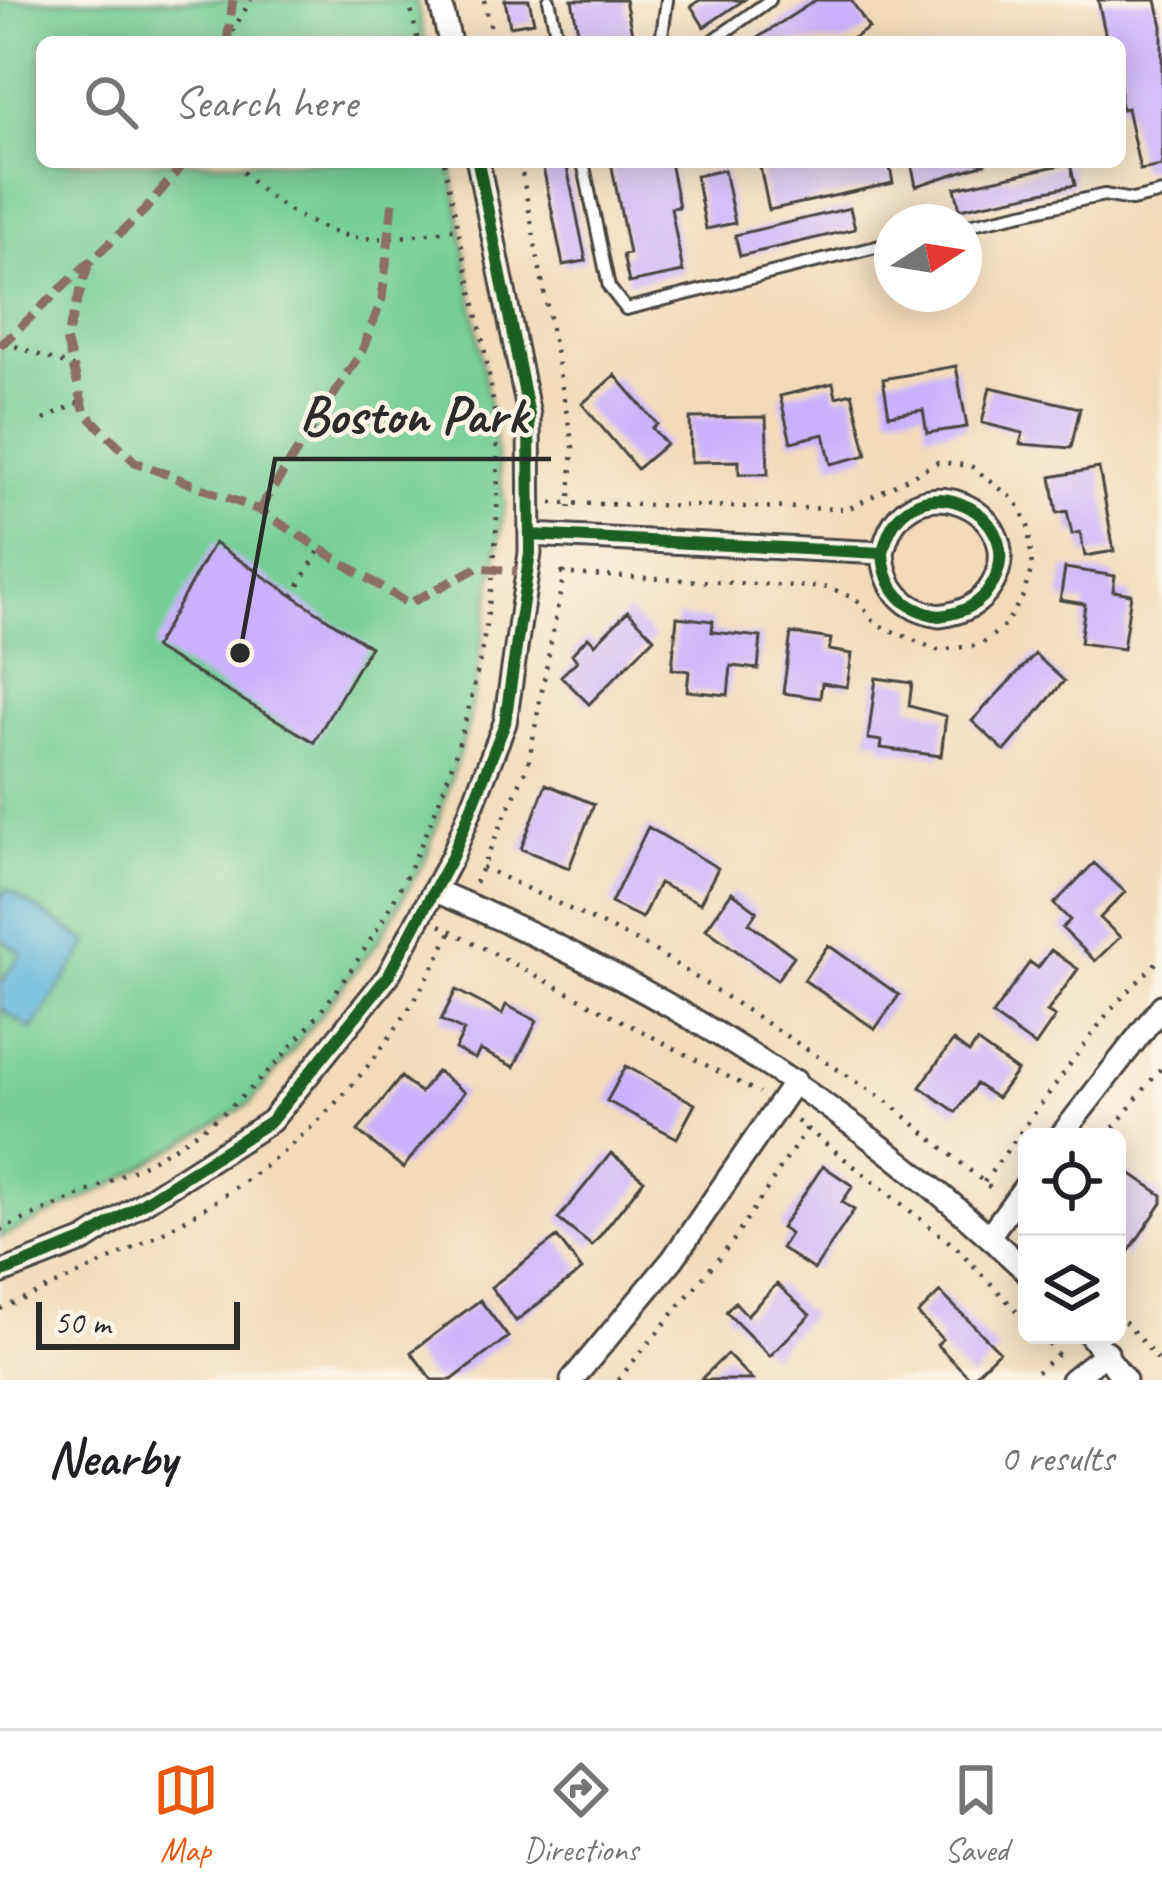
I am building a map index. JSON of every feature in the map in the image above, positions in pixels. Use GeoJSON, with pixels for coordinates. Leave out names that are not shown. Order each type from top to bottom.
{"type":"FeatureCollection","features":[{"type":"Feature","properties":{"kind":"street"},"geometry":{"type":"LineString","coordinates":[[440,0],[449,36]]}},
{"type":"Feature","properties":{"kind":"street"},"geometry":{"type":"LineString","coordinates":[[0,1273],[85,1240],[271,1121],[388,976],[436,891],[505,723],[530,535],[529,415],[479,168]]}},
{"type":"Feature","properties":{"kind":"street"},"geometry":{"type":"LineString","coordinates":[[938,498],[956,500],[983,517],[999,556],[989,590],[975,605],[939,616],[898,597],[883,554],[895,521],[920,502],[938,498]]}},
{"type":"Feature","properties":{"kind":"street"},"geometry":{"type":"LineString","coordinates":[[530,535],[883,554]]}},
{"type":"Feature","properties":{"kind":"street"},"geometry":{"type":"LineString","coordinates":[[436,891],[711,1025],[923,1176],[1018,1263]]}},
{"type":"Feature","properties":{"kind":"street"},"geometry":{"type":"LineString","coordinates":[[1067,1128],[1162,1006]]}},
{"type":"Feature","properties":{"kind":"street"},"geometry":{"type":"LineString","coordinates":[[572,1380],[673,1258],[795,1081]]}},
{"type":"Feature","properties":{"kind":"street"},"geometry":{"type":"LineString","coordinates":[[989,1236],[1018,1197]]}},
{"type":"Feature","properties":{"kind":"street"},"geometry":{"type":"LineString","coordinates":[[1099,1344],[1124,1380]]}},
{"type":"Feature","properties":{"kind":"street"},"geometry":{"type":"LineString","coordinates":[[1072,1380],[1107,1352]]}},
{"type":"Feature","properties":{"kind":"lane"},"geometry":{"type":"LineString","coordinates":[[549,0],[557,36]]}},
{"type":"Feature","properties":{"kind":"lane"},"geometry":{"type":"LineString","coordinates":[[662,36],[667,0]]}},
{"type":"Feature","properties":{"kind":"lane"},"geometry":{"type":"LineString","coordinates":[[719,36],[770,0]]}},
{"type":"Feature","properties":{"kind":"lane"},"geometry":{"type":"LineString","coordinates":[[584,168],[608,287],[626,310],[874,248]]}},
{"type":"Feature","properties":{"kind":"lane"},"geometry":{"type":"LineString","coordinates":[[982,222],[1104,195],[1132,200],[1162,193]]}},
{"type":"Feature","properties":{"kind":"path"},"geometry":{"type":"LineString","coordinates":[[230,36],[251,0]]}},
{"type":"Feature","properties":{"kind":"path"},"geometry":{"type":"LineString","coordinates":[[409,0],[417,36]]}},
{"type":"Feature","properties":{"kind":"path"},"geometry":{"type":"LineString","coordinates":[[484,0],[493,36]]}},
{"type":"Feature","properties":{"kind":"path"},"geometry":{"type":"LineString","coordinates":[[241,168],[262,191],[352,237],[458,228]]}},
{"type":"Feature","properties":{"kind":"path"},"geometry":{"type":"LineString","coordinates":[[0,1230],[166,1151],[244,1095],[317,1016],[369,948],[453,764],[472,703],[490,602],[497,448],[445,168]]}},
{"type":"Feature","properties":{"kind":"path"},"geometry":{"type":"LineString","coordinates":[[0,1309],[85,1274],[286,1154],[362,1078],[417,998],[482,867],[528,765],[568,537],[573,447],[521,168]]}},
{"type":"Feature","properties":{"kind":"path"},"geometry":{"type":"LineString","coordinates":[[4,342],[73,367]]}},
{"type":"Feature","properties":{"kind":"path"},"geometry":{"type":"LineString","coordinates":[[44,420],[82,401]]}},
{"type":"Feature","properties":{"kind":"path"},"geometry":{"type":"LineString","coordinates":[[293,596],[320,549]]}},
{"type":"Feature","properties":{"kind":"path"},"geometry":{"type":"LineString","coordinates":[[482,867],[649,947],[888,1102],[1011,1207]]}},
{"type":"Feature","properties":{"kind":"path"},"geometry":{"type":"LineString","coordinates":[[392,901],[748,1084],[957,1248],[1018,1312]]}},
{"type":"Feature","properties":{"kind":"path"},"geometry":{"type":"LineString","coordinates":[[985,1182],[1110,1010],[1162,957]]}},
{"type":"Feature","properties":{"kind":"path"},"geometry":{"type":"LineString","coordinates":[[1113,1128],[1162,1067]]}},
{"type":"Feature","properties":{"kind":"path"},"geometry":{"type":"LineString","coordinates":[[618,1380],[733,1241],[807,1128]]}},
{"type":"Feature","properties":{"kind":"path"},"geometry":{"type":"LineString","coordinates":[[1126,1323],[1162,1365]]}},
{"type":"Feature","properties":{"kind":"path"},"geometry":{"type":"LineString","coordinates":[[1028,1380],[1058,1354]]}},
{"type":"Feature","properties":{"kind":"green space"},"geometry":{"type":"Polygon","coordinates":[[[0,0],[416,0],[424,36],[36,36],[36,168],[452,168],[505,505],[469,722],[427,856],[378,942],[251,1103],[111,1186],[0,1238],[0,0]]]}},
{"type":"Feature","properties":{"kind":"water"},"geometry":{"type":"Polygon","coordinates":[[[7,889],[89,943],[32,1030],[0,1008],[0,985],[21,953],[0,939],[0,900],[7,889]]]}},
{"type":"Feature","properties":{"kind":"building"},"geometry":{"type":"Polygon","coordinates":[[[505,0],[529,0],[534,22],[510,26],[505,0]]]}},
{"type":"Feature","properties":{"kind":"building"},"geometry":{"type":"Polygon","coordinates":[[[572,0],[625,0],[633,36],[579,36],[572,0]]]}},
{"type":"Feature","properties":{"kind":"building"},"geometry":{"type":"Polygon","coordinates":[[[700,0],[744,0],[704,27],[691,6],[700,0]]]}},
{"type":"Feature","properties":{"kind":"building"},"geometry":{"type":"Polygon","coordinates":[[[816,0],[851,0],[869,28],[856,36],[760,36],[816,0]]]}},
{"type":"Feature","properties":{"kind":"building"},"geometry":{"type":"Polygon","coordinates":[[[1098,0],[1156,0],[1162,26],[1162,166],[1140,170],[1126,108],[1126,36],[1106,36],[1098,0]]]}},
{"type":"Feature","properties":{"kind":"building"},"geometry":{"type":"Polygon","coordinates":[[[543,168],[567,168],[586,261],[563,265],[543,168]]]}},
{"type":"Feature","properties":{"kind":"building"},"geometry":{"type":"Polygon","coordinates":[[[612,168],[671,168],[679,207],[671,208],[683,272],[629,283],[623,255],[629,254],[612,168]]]}},
{"type":"Feature","properties":{"kind":"building"},"geometry":{"type":"Polygon","coordinates":[[[760,168],[890,168],[893,183],[769,210],[760,168]]]}},
{"type":"Feature","properties":{"kind":"building"},"geometry":{"type":"Polygon","coordinates":[[[912,168],[972,168],[916,186],[912,168]]]}},
{"type":"Feature","properties":{"kind":"building"},"geometry":{"type":"Polygon","coordinates":[[[1047,168],[1071,168],[1075,185],[982,204],[959,204],[955,188],[1047,168]]]}},
{"type":"Feature","properties":{"kind":"building"},"geometry":{"type":"Polygon","coordinates":[[[724,170],[735,223],[706,229],[696,176],[724,170]]]}},
{"type":"Feature","properties":{"kind":"building"},"geometry":{"type":"Polygon","coordinates":[[[850,208],[855,229],[740,256],[735,235],[850,208]]]}},
{"type":"Feature","properties":{"kind":"building"},"geometry":{"type":"Polygon","coordinates":[[[956,366],[967,427],[927,433],[923,410],[889,415],[883,379],[956,366]]]}},
{"type":"Feature","properties":{"kind":"building"},"geometry":{"type":"Polygon","coordinates":[[[615,375],[657,424],[652,428],[666,444],[637,469],[582,404],[615,375]]]}},
{"type":"Feature","properties":{"kind":"building"},"geometry":{"type":"Polygon","coordinates":[[[833,383],[836,397],[852,393],[867,455],[831,464],[824,434],[791,442],[780,396],[833,383]]]}},
{"type":"Feature","properties":{"kind":"building"},"geometry":{"type":"Polygon","coordinates":[[[990,387],[1080,408],[1071,448],[1020,444],[1023,433],[982,423],[990,387]]]}},
{"type":"Feature","properties":{"kind":"building"},"geometry":{"type":"Polygon","coordinates":[[[766,417],[768,474],[739,474],[739,461],[691,462],[690,418],[766,417]]]}},
{"type":"Feature","properties":{"kind":"building"},"geometry":{"type":"Polygon","coordinates":[[[1099,468],[1114,551],[1085,556],[1080,532],[1072,534],[1067,511],[1057,513],[1051,477],[1099,468]]]}},
{"type":"Feature","properties":{"kind":"building"},"geometry":{"type":"Polygon","coordinates":[[[214,543],[370,647],[314,742],[154,648],[214,543]]]}},
{"type":"Feature","properties":{"kind":"building"},"geometry":{"type":"Polygon","coordinates":[[[1065,568],[1115,576],[1113,591],[1131,594],[1123,649],[1080,643],[1085,604],[1060,600],[1065,568]]]}},
{"type":"Feature","properties":{"kind":"building"},"geometry":{"type":"Polygon","coordinates":[[[628,611],[654,638],[589,704],[561,676],[577,661],[572,654],[588,637],[595,644],[628,611]]]}},
{"type":"Feature","properties":{"kind":"building"},"geometry":{"type":"Polygon","coordinates":[[[677,617],[713,621],[712,632],[761,637],[758,669],[731,666],[728,695],[687,691],[689,671],[672,669],[677,617]]]}},
{"type":"Feature","properties":{"kind":"building"},"geometry":{"type":"Polygon","coordinates":[[[791,633],[831,639],[829,650],[852,654],[847,687],[822,683],[820,698],[783,693],[791,633]]]}},
{"type":"Feature","properties":{"kind":"building"},"geometry":{"type":"Polygon","coordinates":[[[1035,654],[1064,681],[1005,751],[972,721],[1035,654]]]}},
{"type":"Feature","properties":{"kind":"building"},"geometry":{"type":"Polygon","coordinates":[[[876,678],[912,683],[909,706],[946,716],[941,756],[881,748],[882,741],[868,739],[876,678]]]}},
{"type":"Feature","properties":{"kind":"building"},"geometry":{"type":"Polygon","coordinates":[[[546,784],[594,804],[569,868],[521,849],[546,784]]]}},
{"type":"Feature","properties":{"kind":"building"},"geometry":{"type":"Polygon","coordinates":[[[648,827],[718,868],[700,903],[659,883],[642,918],[611,903],[648,827]]]}},
{"type":"Feature","properties":{"kind":"building"},"geometry":{"type":"Polygon","coordinates":[[[1094,863],[1125,892],[1100,918],[1120,937],[1095,961],[1062,928],[1070,920],[1054,904],[1094,863]]]}},
{"type":"Feature","properties":{"kind":"building"},"geometry":{"type":"Polygon","coordinates":[[[732,892],[757,911],[749,923],[794,956],[777,980],[706,929],[732,892]]]}},
{"type":"Feature","properties":{"kind":"building"},"geometry":{"type":"Polygon","coordinates":[[[828,945],[899,995],[875,1029],[804,980],[828,945]]]}},
{"type":"Feature","properties":{"kind":"building"},"geometry":{"type":"Polygon","coordinates":[[[1051,950],[1078,969],[1047,1012],[1055,1017],[1035,1046],[992,1015],[1030,962],[1038,968],[1051,950]]]}},
{"type":"Feature","properties":{"kind":"building"},"geometry":{"type":"Polygon","coordinates":[[[456,990],[502,1014],[506,1005],[537,1021],[514,1067],[480,1050],[475,1059],[455,1049],[464,1031],[441,1020],[456,990]]]}},
{"type":"Feature","properties":{"kind":"building"},"geometry":{"type":"Polygon","coordinates":[[[953,1041],[969,1053],[977,1042],[1017,1071],[997,1098],[976,1084],[956,1112],[920,1087],[953,1041]]]}},
{"type":"Feature","properties":{"kind":"building"},"geometry":{"type":"Polygon","coordinates":[[[626,1066],[695,1104],[677,1138],[607,1101],[626,1066]]]}},
{"type":"Feature","properties":{"kind":"building"},"geometry":{"type":"Polygon","coordinates":[[[437,1071],[464,1092],[403,1168],[358,1131],[401,1077],[420,1093],[437,1071]]]}},
{"type":"Feature","properties":{"kind":"building"},"geometry":{"type":"Polygon","coordinates":[[[611,1153],[644,1180],[592,1246],[558,1219],[611,1153]]]}},
{"type":"Feature","properties":{"kind":"building"},"geometry":{"type":"Polygon","coordinates":[[[823,1166],[853,1186],[842,1202],[854,1210],[814,1270],[781,1248],[790,1234],[781,1228],[823,1166]]]}},
{"type":"Feature","properties":{"kind":"building"},"geometry":{"type":"Polygon","coordinates":[[[1126,1172],[1162,1195],[1162,1203],[1126,1256],[1126,1236],[1126,1172]]]}},
{"type":"Feature","properties":{"kind":"building"},"geometry":{"type":"Polygon","coordinates":[[[557,1237],[582,1270],[516,1321],[491,1287],[557,1237]]]}},
{"type":"Feature","properties":{"kind":"building"},"geometry":{"type":"Polygon","coordinates":[[[777,1284],[810,1315],[770,1356],[726,1312],[735,1302],[747,1315],[777,1284]]]}},
{"type":"Feature","properties":{"kind":"building"},"geometry":{"type":"Polygon","coordinates":[[[940,1292],[999,1351],[971,1379],[937,1345],[942,1339],[918,1314],[940,1292]]]}},
{"type":"Feature","properties":{"kind":"building"},"geometry":{"type":"Polygon","coordinates":[[[480,1300],[508,1337],[452,1380],[432,1380],[411,1352],[480,1300]]]}},
{"type":"Feature","properties":{"kind":"building"},"geometry":{"type":"Polygon","coordinates":[[[727,1354],[752,1380],[700,1380],[727,1354]]]}},
{"type":"Feature","properties":{"kind":"marked path"},"geometry":{"type":"LineString","coordinates":[[228,36],[233,0]]}},
{"type":"Feature","properties":{"kind":"marked path"},"geometry":{"type":"LineString","coordinates":[[0,346],[144,211],[180,168]]}},
{"type":"Feature","properties":{"kind":"marked path"},"geometry":{"type":"LineString","coordinates":[[259,510],[362,351],[382,299],[393,202]]}},
{"type":"Feature","properties":{"kind":"marked path"},"geometry":{"type":"LineString","coordinates":[[89,263],[66,339],[85,413],[135,462],[259,510],[408,604],[477,568],[529,572]]}},
{"type":"Feature","properties":{"kind":"cycle path"},"geometry":{"type":"LineString","coordinates":[[0,1273],[85,1240],[271,1121],[388,976],[452,857],[505,723],[530,553],[529,415],[479,168]]}},
{"type":"Feature","properties":{"kind":"cycle path"},"geometry":{"type":"LineString","coordinates":[[530,535],[883,553],[888,577],[899,596],[916,609],[939,616],[963,610],[983,597],[993,583],[1000,557],[995,533],[980,515],[960,503],[936,499],[914,505],[895,523],[883,553]]}},
{"type":"Feature","properties":{"kind":"place","name":"Boston Park"},"geometry":{"type":"Point","coordinates":[240,653]}}]}
